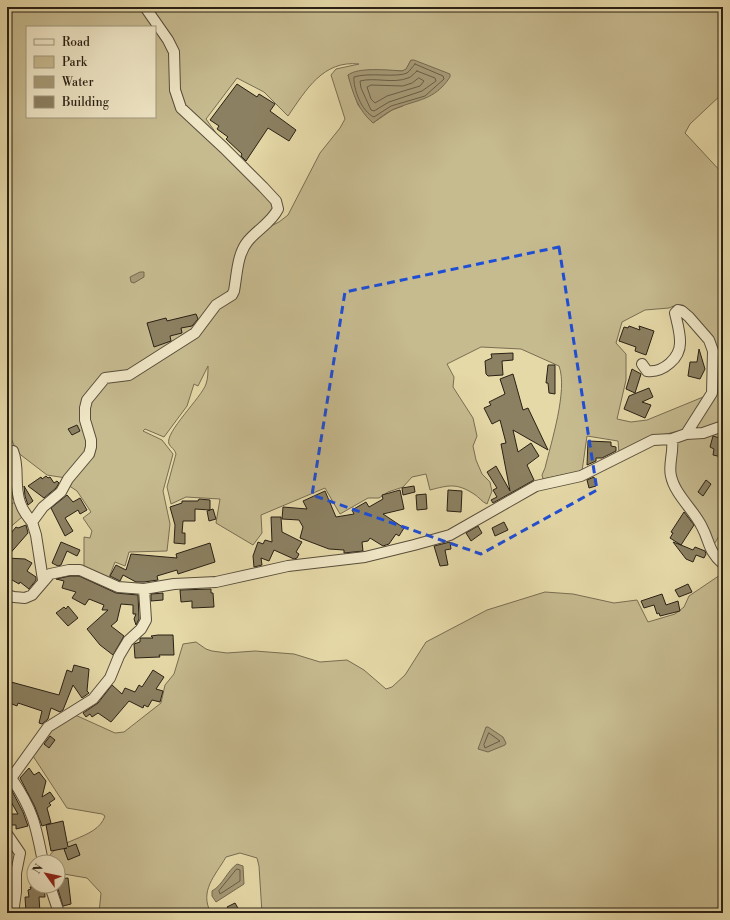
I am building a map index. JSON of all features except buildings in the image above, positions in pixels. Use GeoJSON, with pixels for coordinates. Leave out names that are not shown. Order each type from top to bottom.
{"type":"FeatureCollection","features":[{"type":"Feature","properties":{"kind":"street"},"geometry":{"type":"LineString","coordinates":[[32,522],[43,507],[61,492],[68,479],[89,454],[91,440],[85,420],[84,408],[87,400],[102,380],[111,376],[120,377],[129,375],[195,333],[216,305],[232,295],[240,256],[244,246],[267,224],[278,208],[276,201],[263,187],[181,108],[175,90],[174,52],[168,40],[144,7]]}},
{"type":"Feature","properties":{"kind":"street"},"geometry":{"type":"LineString","coordinates":[[642,364],[647,371],[655,372],[663,369],[678,352],[681,342],[675,313],[678,310],[682,311],[689,317],[709,340],[713,351],[712,393],[686,434]]}},
{"type":"Feature","properties":{"kind":"street"},"geometry":{"type":"LineString","coordinates":[[7,595],[14,598],[25,598],[32,595],[43,580],[50,574],[59,572],[80,570],[118,587],[144,589],[174,584],[216,582],[288,566],[365,557],[450,535],[536,486],[581,476],[653,440],[672,439],[686,434],[703,433],[723,426]]}},
{"type":"Feature","properties":{"kind":"street"},"geometry":{"type":"LineString","coordinates":[[672,439],[673,453],[670,470],[673,483],[702,527],[711,552],[723,564]]}},
{"type":"Feature","properties":{"kind":"street"},"geometry":{"type":"LineString","coordinates":[[13,451],[18,470],[18,495],[32,522],[36,535],[43,580]]}},
{"type":"Feature","properties":{"kind":"street"},"geometry":{"type":"LineString","coordinates":[[42,854],[30,808],[10,781],[48,727],[93,699],[110,678],[119,656],[128,641],[141,629],[146,620],[144,589]]}},
{"type":"Feature","properties":{"kind":"street"},"geometry":{"type":"LineString","coordinates":[[7,834],[20,853],[16,873],[16,892],[12,913]]}},
{"type":"Feature","properties":{"kind":"street"},"geometry":{"type":"LineString","coordinates":[[53,894],[59,913]]}},
{"type":"Feature","properties":{"kind":"highlighted area"},"geometry":{"type":"Polygon","coordinates":[[[559,247],[597,490],[481,554],[312,495],[345,292],[559,247]]]}},
{"type":"Feature","properties":{"kind":"green space"},"geometry":{"type":"Polygon","coordinates":[[[7,7],[140,7],[154,26],[26,26],[26,118],[156,118],[156,28],[170,47],[172,90],[206,133],[276,207],[250,236],[233,290],[199,326],[127,374],[106,375],[85,399],[89,446],[66,478],[47,475],[17,452],[7,429],[7,7]]]}},
{"type":"Feature","properties":{"kind":"green space"},"geometry":{"type":"Polygon","coordinates":[[[147,7],[723,7],[723,93],[690,124],[685,133],[723,174],[723,379],[715,387],[723,389],[723,424],[691,432],[712,400],[711,338],[683,305],[645,310],[622,322],[616,343],[626,354],[626,380],[617,419],[631,422],[647,420],[708,395],[683,430],[653,437],[619,453],[618,441],[587,436],[582,471],[543,479],[542,475],[558,417],[561,389],[559,366],[521,349],[481,347],[447,364],[454,377],[453,387],[473,418],[477,436],[473,446],[476,460],[482,474],[490,482],[492,491],[487,504],[463,488],[448,486],[430,490],[426,474],[412,477],[403,487],[388,492],[379,498],[368,498],[340,514],[325,488],[261,515],[262,533],[253,545],[216,523],[220,499],[186,497],[171,504],[167,487],[176,454],[169,444],[169,439],[177,424],[203,390],[207,380],[208,366],[198,386],[194,384],[187,406],[164,437],[145,429],[143,431],[162,440],[173,454],[163,491],[170,524],[167,551],[129,552],[125,566],[115,562],[108,580],[84,569],[84,537],[90,538],[92,531],[83,518],[91,512],[77,491],[68,485],[88,460],[86,409],[102,384],[156,361],[218,306],[234,297],[244,252],[267,228],[279,222],[288,215],[320,153],[340,128],[345,119],[331,75],[336,69],[359,64],[346,64],[325,72],[309,87],[288,116],[264,92],[237,78],[206,119],[221,140],[197,121],[180,99],[178,58],[147,7]],[[411,60],[406,70],[402,71],[370,70],[348,75],[358,105],[373,123],[392,110],[403,106],[411,60]]]}},
{"type":"Feature","properties":{"kind":"green space"},"geometry":{"type":"Polygon","coordinates":[[[723,428],[723,529],[712,548],[674,479],[677,441],[723,428]]]}},
{"type":"Feature","properties":{"kind":"green space"},"geometry":{"type":"Polygon","coordinates":[[[16,502],[22,517],[7,530],[7,505],[16,502]]]}},
{"type":"Feature","properties":{"kind":"green space"},"geometry":{"type":"Polygon","coordinates":[[[723,573],[723,913],[262,913],[259,866],[257,858],[240,853],[226,857],[213,877],[207,898],[211,913],[99,913],[101,893],[87,878],[66,874],[66,854],[51,854],[65,843],[93,830],[100,824],[105,816],[102,814],[67,808],[33,756],[53,729],[73,714],[115,733],[124,732],[161,703],[165,685],[174,674],[183,644],[196,642],[206,649],[227,653],[255,651],[294,654],[320,662],[347,660],[364,670],[386,689],[392,687],[405,675],[426,642],[487,610],[545,592],[573,594],[614,603],[637,600],[648,622],[675,614],[684,607],[689,596],[723,573]]]}},
{"type":"Feature","properties":{"kind":"water"},"geometry":{"type":"Polygon","coordinates":[[[411,60],[450,74],[450,77],[438,91],[432,95],[394,109],[373,123],[363,113],[352,89],[348,75],[353,72],[366,70],[402,71],[406,69],[411,60]]]}},
{"type":"Feature","properties":{"kind":"water"},"geometry":{"type":"Polygon","coordinates":[[[140,272],[144,272],[144,277],[134,283],[131,282],[130,277],[140,272]]]}},
{"type":"Feature","properties":{"kind":"water"},"geometry":{"type":"Polygon","coordinates":[[[486,727],[503,737],[506,743],[505,745],[488,752],[478,749],[486,727]]]}},
{"type":"Feature","properties":{"kind":"water"},"geometry":{"type":"Polygon","coordinates":[[[237,864],[243,866],[244,884],[216,902],[212,896],[212,891],[237,864]]]}}]}
